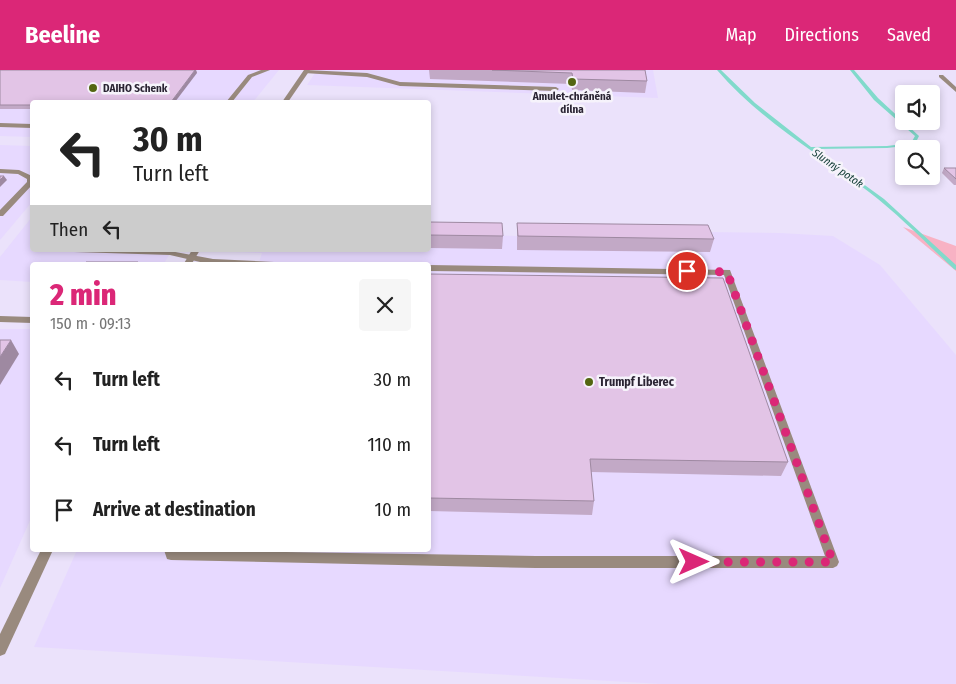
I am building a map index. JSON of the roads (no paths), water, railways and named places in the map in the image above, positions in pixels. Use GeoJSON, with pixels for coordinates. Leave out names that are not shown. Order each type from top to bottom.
{"type":"FeatureCollection","features":[{"type":"Feature","properties":{"kind":"street"},"geometry":{"type":"LineString","coordinates":[[231,100],[250,76],[267,70]]}},
{"type":"Feature","properties":{"kind":"street"},"geometry":{"type":"LineString","coordinates":[[286,100],[306,71],[357,72],[400,84],[556,89]]}},
{"type":"Feature","properties":{"kind":"street"},"geometry":{"type":"LineString","coordinates":[[941,76],[956,90]]}},
{"type":"Feature","properties":{"kind":"street"},"geometry":{"type":"LineString","coordinates":[[0,125],[30,126]]}},
{"type":"Feature","properties":{"kind":"street"},"geometry":{"type":"LineString","coordinates":[[0,172],[20,172],[30,177]]}},
{"type":"Feature","properties":{"kind":"street"},"geometry":{"type":"LineString","coordinates":[[0,214],[30,183]]}},
{"type":"Feature","properties":{"kind":"street"},"geometry":{"type":"LineString","coordinates":[[138,252],[170,253],[213,262]]}},
{"type":"Feature","properties":{"kind":"street"},"geometry":{"type":"LineString","coordinates":[[170,552],[171,554],[536,562],[833,562],[727,272],[431,268]]}},
{"type":"Feature","properties":{"kind":"street"},"geometry":{"type":"LineString","coordinates":[[0,320],[30,320]]}},
{"type":"Feature","properties":{"kind":"street"},"geometry":{"type":"LineString","coordinates":[[0,649],[46,552]]}},
{"type":"Feature","properties":{"kind":"waterway","name":"Slunný potok"},"geometry":{"type":"LineString","coordinates":[[719,70],[772,120],[882,200],[956,268]]}},
{"type":"Feature","properties":{"kind":"waterway"},"geometry":{"type":"LineString","coordinates":[[810,148],[887,147],[913,144],[917,136],[876,99],[852,70]]}},
{"type":"Feature","properties":{"kind":"place","name":"Amulet-chráněná dílna"},"geometry":{"type":"Point","coordinates":[572,82]}},
{"type":"Feature","properties":{"kind":"place","name":"DAIHO Schenk"},"geometry":{"type":"Point","coordinates":[93,88]}},
{"type":"Feature","properties":{"kind":"place","name":"Trumpf Liberec"},"geometry":{"type":"Point","coordinates":[589,382]}}]}
